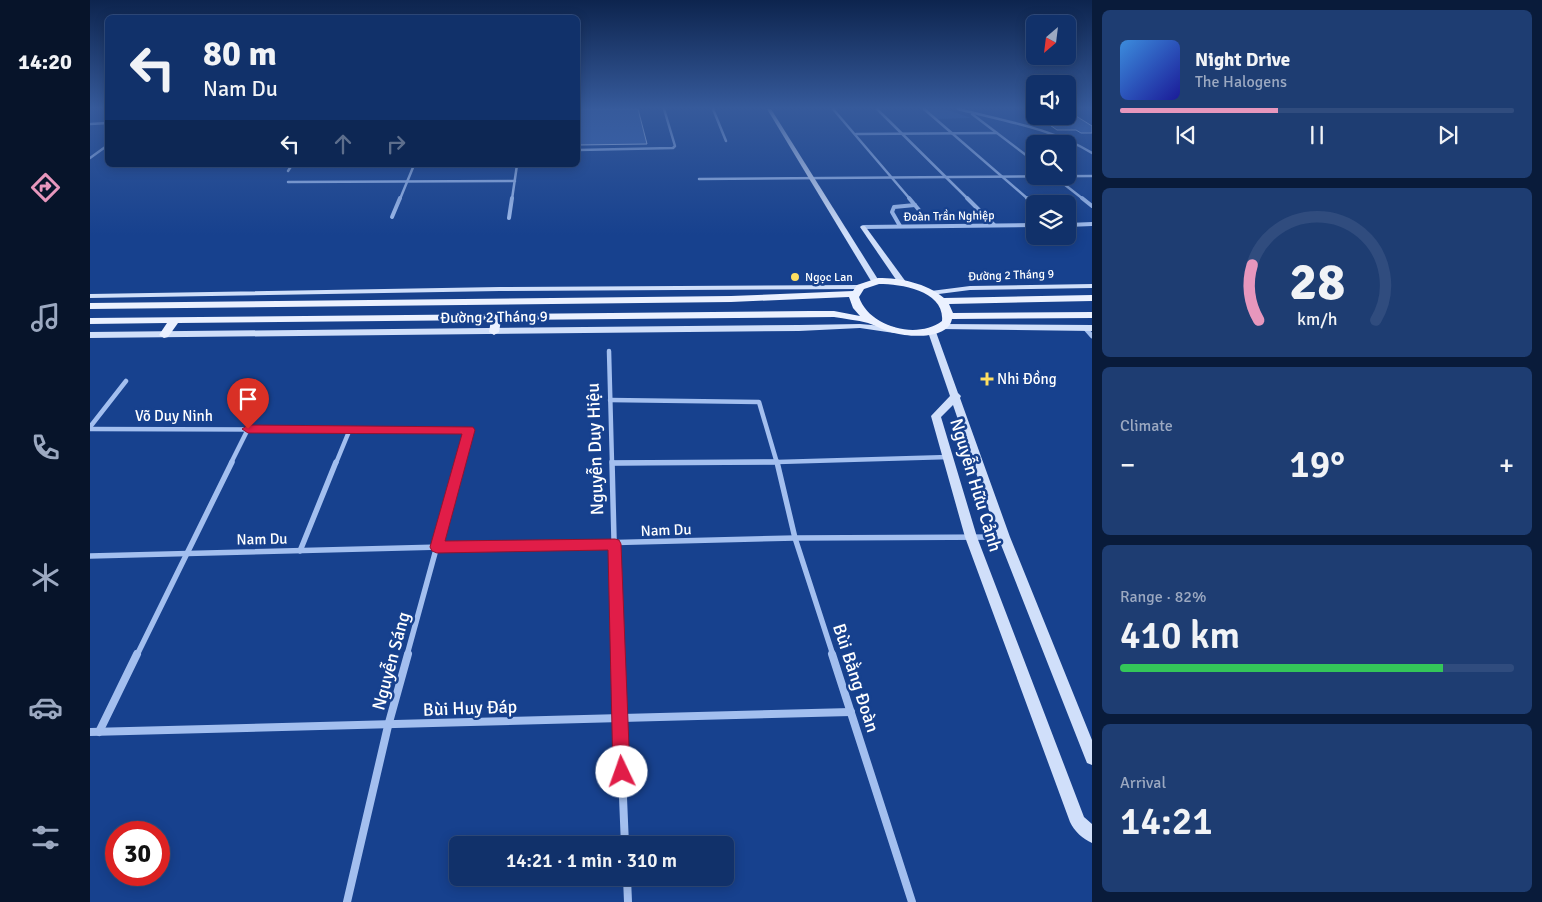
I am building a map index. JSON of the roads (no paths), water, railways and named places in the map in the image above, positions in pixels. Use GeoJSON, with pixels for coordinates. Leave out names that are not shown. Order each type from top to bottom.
{"type":"FeatureCollection","features":[{"type":"Feature","properties":{"kind":"main road"},"geometry":{"type":"LineString","coordinates":[[795,151],[875,281]]}},
{"type":"Feature","properties":{"kind":"main road"},"geometry":{"type":"LineString","coordinates":[[863,227],[902,282]]}},
{"type":"Feature","properties":{"kind":"main road"},"geometry":{"type":"LineString","coordinates":[[943,327],[949,316],[947,309],[942,301],[931,293],[902,282],[875,281],[857,291],[855,303],[858,309],[873,321],[898,331],[932,332],[943,327],[1088,328]]}},
{"type":"Feature","properties":{"kind":"main road","name":"Đường 2 Tháng 9"},"geometry":{"type":"LineString","coordinates":[[931,293],[970,288],[1092,286]]}},
{"type":"Feature","properties":{"kind":"main road"},"geometry":{"type":"LineString","coordinates":[[498,302],[500,289]]}},
{"type":"Feature","properties":{"kind":"main road","name":"Đường 2 Tháng 9"},"geometry":{"type":"LineString","coordinates":[[90,296],[500,289],[857,291]]}},
{"type":"Feature","properties":{"kind":"main road","name":"Đường 2 Tháng 9"},"geometry":{"type":"LineString","coordinates":[[90,306],[731,299],[857,291]]}},
{"type":"Feature","properties":{"kind":"main road"},"geometry":{"type":"LineString","coordinates":[[183,305],[192,294]]}},
{"type":"Feature","properties":{"kind":"main road","name":"Đường 2 Tháng 9"},"geometry":{"type":"LineString","coordinates":[[942,301],[1092,298]]}},
{"type":"Feature","properties":{"kind":"main road","name":"Đường 2 Tháng 9"},"geometry":{"type":"LineString","coordinates":[[90,322],[810,314],[834,314],[873,321]]}},
{"type":"Feature","properties":{"kind":"main road"},"geometry":{"type":"LineString","coordinates":[[949,316],[1092,315]]}},
{"type":"Feature","properties":{"kind":"main road"},"geometry":{"type":"LineString","coordinates":[[494,332],[496,317]]}},
{"type":"Feature","properties":{"kind":"main road"},"geometry":{"type":"LineString","coordinates":[[164,335],[174,321]]}},
{"type":"Feature","properties":{"kind":"main road","name":"Đường 2 Tháng 9"},"geometry":{"type":"LineString","coordinates":[[90,335],[494,332],[860,326],[898,331]]}},
{"type":"Feature","properties":{"kind":"main road"},"geometry":{"type":"LineString","coordinates":[[932,332],[956,396]]}},
{"type":"Feature","properties":{"kind":"main road","name":"Nguyễn Hữu Cảnh"},"geometry":{"type":"LineString","coordinates":[[1092,758],[1004,537],[956,396],[936,416],[950,457],[971,537],[1078,822],[1092,834]]}},
{"type":"Feature","properties":{"kind":"street"},"geometry":{"type":"LineString","coordinates":[[870,151],[920,210]]}},
{"type":"Feature","properties":{"kind":"street"},"geometry":{"type":"LineString","coordinates":[[920,151],[994,225]]}},
{"type":"Feature","properties":{"kind":"street"},"geometry":{"type":"LineString","coordinates":[[972,151],[1026,198]]}},
{"type":"Feature","properties":{"kind":"street"},"geometry":{"type":"LineString","coordinates":[[288,171],[291,167]]}},
{"type":"Feature","properties":{"kind":"street"},"geometry":{"type":"LineString","coordinates":[[392,217],[413,167]]}},
{"type":"Feature","properties":{"kind":"street"},"geometry":{"type":"LineString","coordinates":[[509,218],[518,167]]}},
{"type":"Feature","properties":{"kind":"street"},"geometry":{"type":"LineString","coordinates":[[1076,176],[1092,176]]}},
{"type":"Feature","properties":{"kind":"street"},"geometry":{"type":"LineString","coordinates":[[699,179],[1026,177]]}},
{"type":"Feature","properties":{"kind":"street"},"geometry":{"type":"LineString","coordinates":[[288,182],[515,181]]}},
{"type":"Feature","properties":{"kind":"street"},"geometry":{"type":"LineString","coordinates":[[1065,185],[1092,206]]}},
{"type":"Feature","properties":{"kind":"street"},"geometry":{"type":"LineString","coordinates":[[900,226],[892,212],[894,207],[915,205]]}},
{"type":"Feature","properties":{"kind":"street"},"geometry":{"type":"LineString","coordinates":[[1076,224],[1092,224]]}},
{"type":"Feature","properties":{"kind":"street","name":"Đoàn Trần Nghiệp"},"geometry":{"type":"LineString","coordinates":[[863,227],[1026,225]]}},
{"type":"Feature","properties":{"kind":"street"},"geometry":{"type":"LineString","coordinates":[[1088,328],[1092,336]]}},
{"type":"Feature","properties":{"kind":"street","name":"Nguyễn Duy Hiệu"},"geometry":{"type":"LineString","coordinates":[[609,351],[619,717],[625,836]]}},
{"type":"Feature","properties":{"kind":"street"},"geometry":{"type":"LineString","coordinates":[[90,428],[126,381]]}},
{"type":"Feature","properties":{"kind":"street","name":"Bùi Bằng Đoàn"},"geometry":{"type":"LineString","coordinates":[[610,400],[759,402],[777,462],[795,538],[912,902]]}},
{"type":"Feature","properties":{"kind":"street","name":"Võ Duy Ninh"},"geometry":{"type":"LineString","coordinates":[[90,428],[469,430]]}},
{"type":"Feature","properties":{"kind":"street"},"geometry":{"type":"LineString","coordinates":[[99,732],[248,429]]}},
{"type":"Feature","properties":{"kind":"street"},"geometry":{"type":"LineString","coordinates":[[300,551],[350,429]]}},
{"type":"Feature","properties":{"kind":"street","name":"Nguyễn Sáng"},"geometry":{"type":"LineString","coordinates":[[347,902],[388,726],[469,430]]}},
{"type":"Feature","properties":{"kind":"street"},"geometry":{"type":"LineString","coordinates":[[612,462],[777,462],[950,457]]}},
{"type":"Feature","properties":{"kind":"street","name":"Nam Du"},"geometry":{"type":"LineString","coordinates":[[90,556],[795,538],[1004,537]]}},
{"type":"Feature","properties":{"kind":"street","name":"Bùi Huy Đáp"},"geometry":{"type":"LineString","coordinates":[[90,732],[388,726],[619,717],[851,712]]}},
{"type":"Feature","properties":{"kind":"street"},"geometry":{"type":"LineString","coordinates":[[627,886],[628,902]]}},
{"type":"Feature","properties":{"kind":"place","name":"Ngọc Lan"},"geometry":{"type":"Point","coordinates":[795,277]}},
{"type":"Feature","properties":{"kind":"place","name":"Nhi Đồng"},"geometry":{"type":"Point","coordinates":[987,379]}}]}
